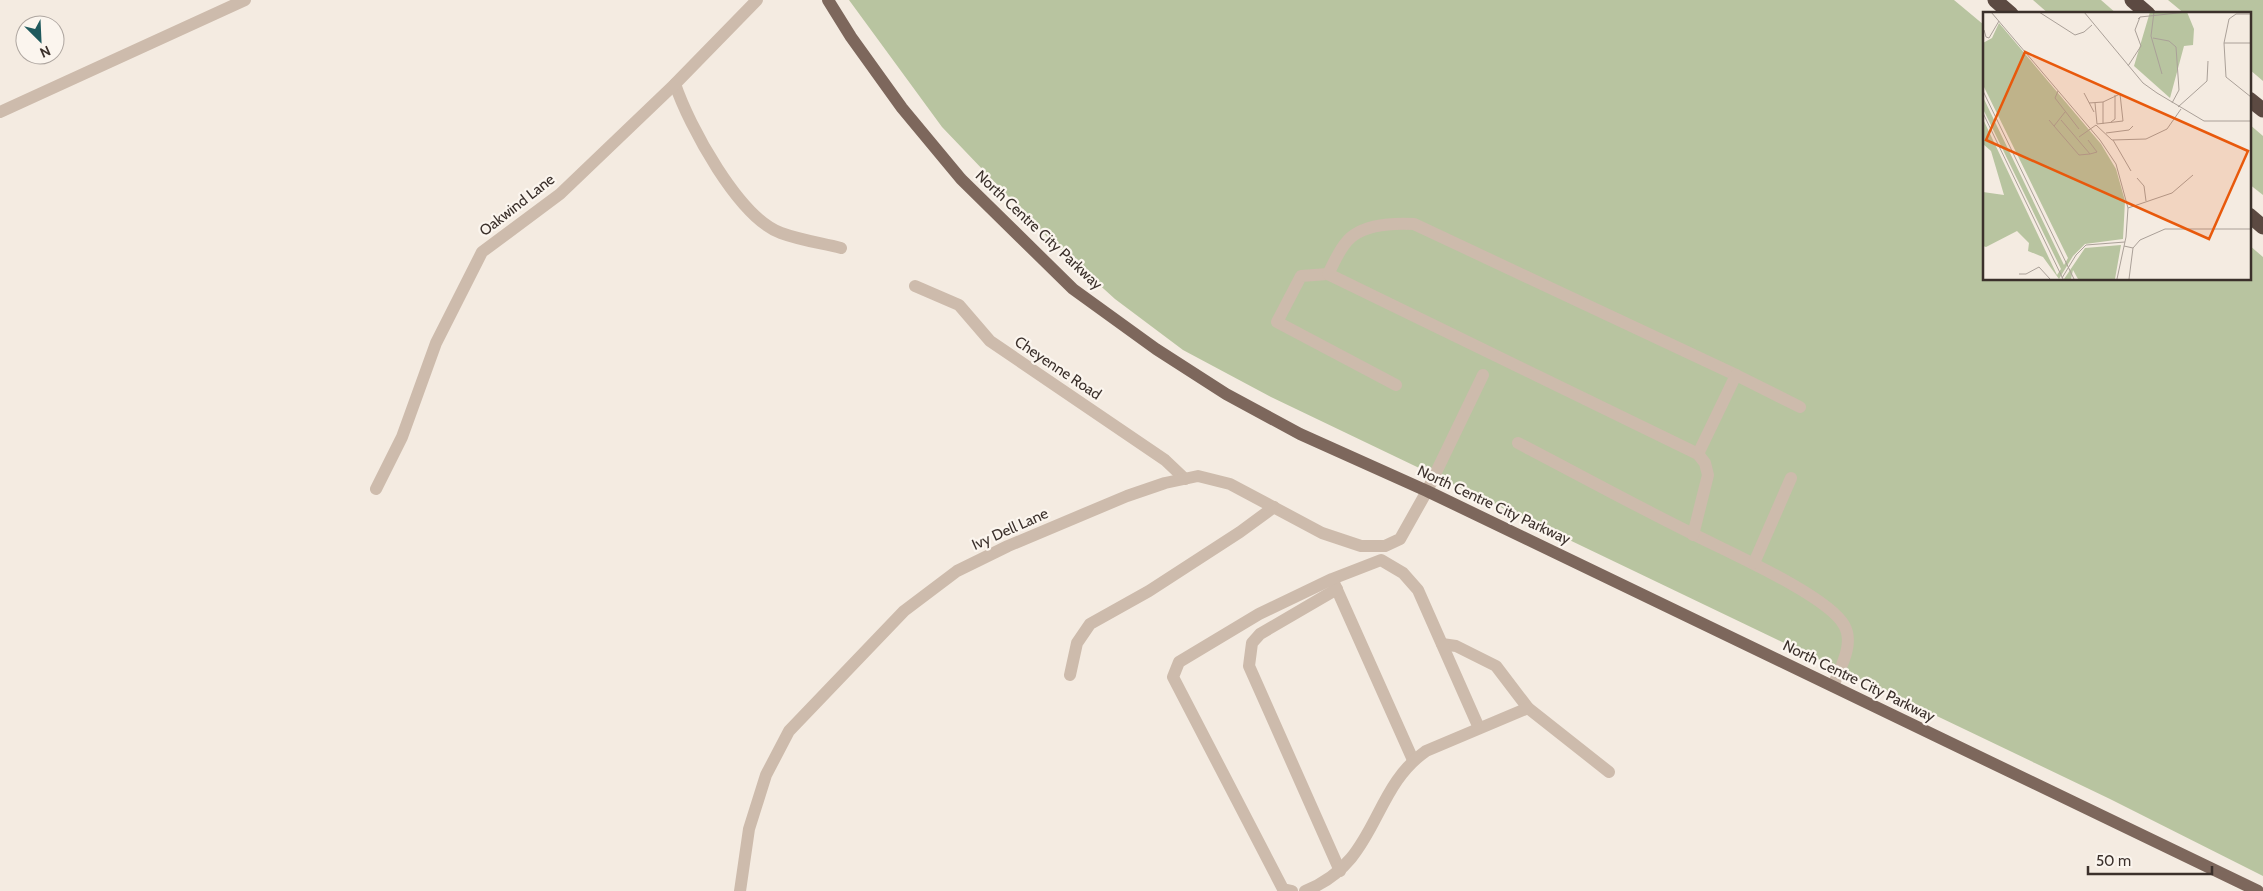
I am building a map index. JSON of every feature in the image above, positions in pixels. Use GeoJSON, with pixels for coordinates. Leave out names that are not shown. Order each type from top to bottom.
{"type":"FeatureCollection","features":[{"type":"Feature","properties":{"kind":"highway"},"geometry":{"type":"LineString","coordinates":[[1995,0],[2009,12]]}},
{"type":"Feature","properties":{"kind":"highway"},"geometry":{"type":"LineString","coordinates":[[2132,0],[2146,12]]}},
{"type":"Feature","properties":{"kind":"highway"},"geometry":{"type":"LineString","coordinates":[[2250,100],[2263,110]]}},
{"type":"Feature","properties":{"kind":"highway"},"geometry":{"type":"LineString","coordinates":[[2250,216],[2263,227]]}},
{"type":"Feature","properties":{"kind":"main road","name":"North Centre City Parkway"},"geometry":{"type":"LineString","coordinates":[[828,0],[851,37],[902,108],[961,180],[1073,289],[1156,349],[1226,394],[1300,434],[1427,491],[2258,891]]}},
{"type":"Feature","properties":{"kind":"street"},"geometry":{"type":"LineString","coordinates":[[0,112],[244,0]]}},
{"type":"Feature","properties":{"kind":"street","name":"Oakwind Lane"},"geometry":{"type":"LineString","coordinates":[[376,489],[402,436],[436,343],[482,252],[560,194],[675,84],[757,0]]}},
{"type":"Feature","properties":{"kind":"street"},"geometry":{"type":"LineString","coordinates":[[675,84],[680,100],[706,151],[750,212],[780,233],[841,248]]}},
{"type":"Feature","properties":{"kind":"street"},"geometry":{"type":"LineString","coordinates":[[1328,274],[1345,244],[1353,235],[1396,223],[1414,224],[1800,407]]}},
{"type":"Feature","properties":{"kind":"street"},"geometry":{"type":"LineString","coordinates":[[1396,384],[1277,322],[1301,276],[1328,274],[1698,454],[1705,463],[1708,476],[1693,535]]}},
{"type":"Feature","properties":{"kind":"street","name":"Cheyenne Road"},"geometry":{"type":"LineString","coordinates":[[915,286],[959,305],[990,342],[1165,460],[1185,479]]}},
{"type":"Feature","properties":{"kind":"street"},"geometry":{"type":"LineString","coordinates":[[1292,891],[1283,890],[1173,678],[1179,662],[1258,614],[1334,584],[1381,560],[1385,546],[1400,539],[1427,491],[1483,375]]}},
{"type":"Feature","properties":{"kind":"street"},"geometry":{"type":"LineString","coordinates":[[1698,454],[1736,375]]}},
{"type":"Feature","properties":{"kind":"street"},"geometry":{"type":"LineString","coordinates":[[1518,442],[1693,535],[1754,564],[1836,614],[1844,624],[1849,636],[1848,646],[1833,686]]}},
{"type":"Feature","properties":{"kind":"street","name":"Ivy Dell Lane"},"geometry":{"type":"LineString","coordinates":[[740,891],[749,829],[766,775],[789,731],[904,611],[957,571],[1008,546],[1127,496],[1198,476],[1230,484],[1322,532],[1361,546],[1385,546]]}},
{"type":"Feature","properties":{"kind":"street"},"geometry":{"type":"LineString","coordinates":[[1754,564],[1791,478]]}},
{"type":"Feature","properties":{"kind":"street"},"geometry":{"type":"LineString","coordinates":[[1070,675],[1076,643],[1090,624],[1149,591],[1240,532],[1274,506]]}},
{"type":"Feature","properties":{"kind":"street"},"geometry":{"type":"LineString","coordinates":[[1381,560],[1403,573],[1418,590],[1480,728]]}},
{"type":"Feature","properties":{"kind":"street"},"geometry":{"type":"LineString","coordinates":[[1334,584],[1412,760]]}},
{"type":"Feature","properties":{"kind":"street"},"geometry":{"type":"LineString","coordinates":[[1334,584],[1260,634],[1252,643],[1249,666],[1340,871]]}},
{"type":"Feature","properties":{"kind":"street"},"geometry":{"type":"LineString","coordinates":[[1442,644],[1456,646],[1496,666],[1528,708],[1609,772]]}},
{"type":"Feature","properties":{"kind":"street"},"geometry":{"type":"LineString","coordinates":[[1305,891],[1324,884],[1356,854],[1400,775],[1412,760],[1426,751],[1528,708]]}},
{"type":"Feature","properties":{"kind":"green space"},"geometry":{"type":"Polygon","coordinates":[[[849,0],[1954,0],[1983,24],[1983,280],[2250,280],[2250,246],[2263,257],[2263,876],[2110,799],[1271,397],[1183,350],[1115,299],[1052,242],[942,127],[849,0]]]}},
{"type":"Feature","properties":{"kind":"green space"},"geometry":{"type":"Polygon","coordinates":[[[2033,0],[2101,0],[2115,12],[2047,12],[2033,0]]]}},
{"type":"Feature","properties":{"kind":"green space"},"geometry":{"type":"Polygon","coordinates":[[[2168,0],[2263,0],[2263,81],[2250,70],[2250,12],[2183,12],[2168,0]]]}},
{"type":"Feature","properties":{"kind":"green space"},"geometry":{"type":"Polygon","coordinates":[[[2250,125],[2263,136],[2263,195],[2250,185],[2250,125]]]}}]}
